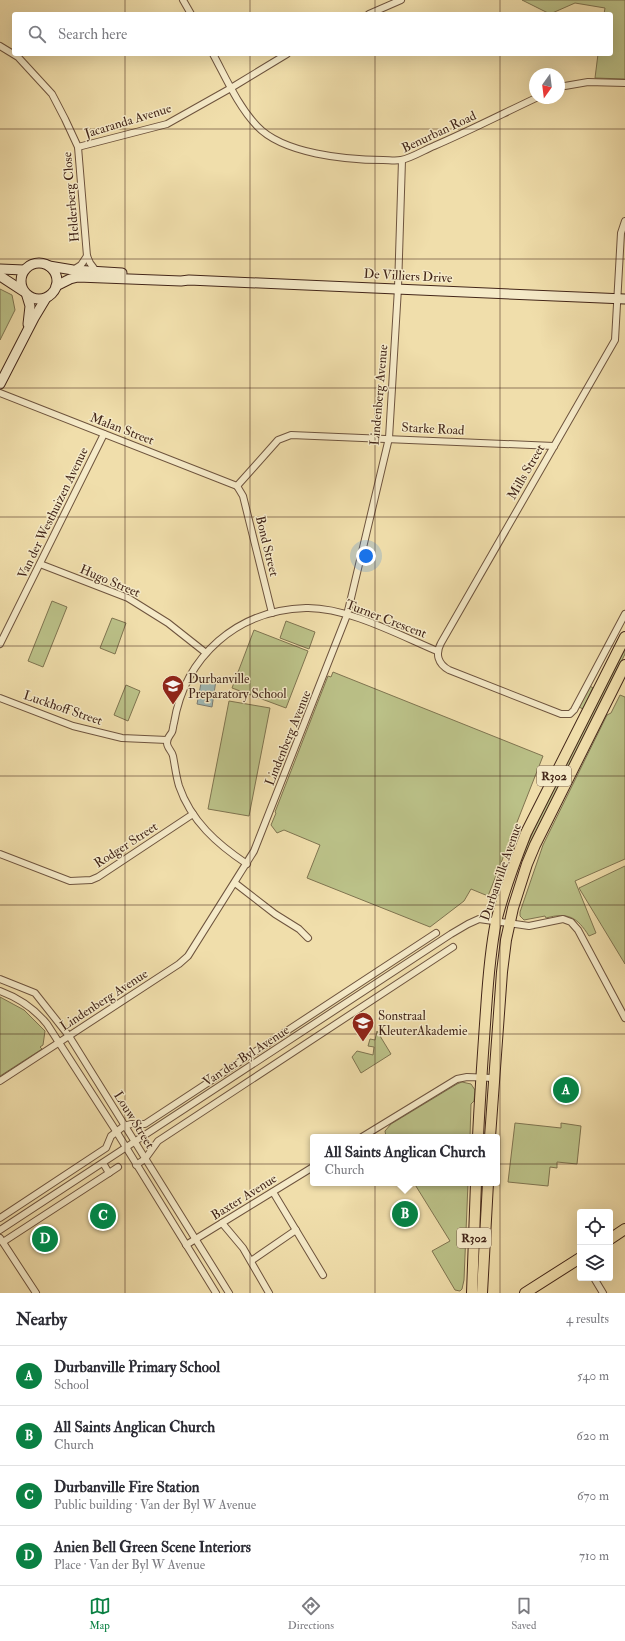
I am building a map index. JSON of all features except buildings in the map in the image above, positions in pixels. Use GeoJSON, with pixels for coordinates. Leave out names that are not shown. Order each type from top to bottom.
{"type":"FeatureCollection","features":[{"type":"Feature","properties":{"kind":"main road","name":"Durbanville Avenue"},"geometry":{"type":"LineString","coordinates":[[478,1134],[480,1078],[490,961],[497,921],[517,856],[526,833],[625,636]]}},
{"type":"Feature","properties":{"kind":"main road","name":"Durbanville Avenue"},"geometry":{"type":"LineString","coordinates":[[490,1134],[502,972],[510,924],[525,871],[535,845],[625,665]]}},
{"type":"Feature","properties":{"kind":"main road","name":"R302"},"geometry":{"type":"LineString","coordinates":[[472,1293],[476,1186]]}},
{"type":"Feature","properties":{"kind":"main road","name":"R302"},"geometry":{"type":"LineString","coordinates":[[483,1291],[488,1186]]}},
{"type":"Feature","properties":{"kind":"main road"},"geometry":{"type":"LineString","coordinates":[[613,1237],[625,1229]]}},
{"type":"Feature","properties":{"kind":"main road"},"geometry":{"type":"LineString","coordinates":[[518,1293],[528,1291],[577,1260]]}},
{"type":"Feature","properties":{"kind":"street"},"geometry":{"type":"LineString","coordinates":[[183,0],[190,12]]}},
{"type":"Feature","properties":{"kind":"street"},"geometry":{"type":"LineString","coordinates":[[374,12],[401,0]]}},
{"type":"Feature","properties":{"kind":"street","name":"Helderberg Close"},"geometry":{"type":"LineString","coordinates":[[0,46],[12,53]]}},
{"type":"Feature","properties":{"kind":"street","name":"Helderberg Close"},"geometry":{"type":"LineString","coordinates":[[16,56],[52,94],[78,147],[87,256],[96,271]]}},
{"type":"Feature","properties":{"kind":"street"},"geometry":{"type":"LineString","coordinates":[[214,56],[231,88],[256,126],[269,136],[286,144],[311,152],[341,158],[402,160]]}},
{"type":"Feature","properties":{"kind":"street","name":"Jacaranda Avenue"},"geometry":{"type":"LineString","coordinates":[[78,147],[167,124],[284,56]]}},
{"type":"Feature","properties":{"kind":"street"},"geometry":{"type":"LineString","coordinates":[[565,86],[594,82],[625,83]]}},
{"type":"Feature","properties":{"kind":"street","name":"Benurban Road"},"geometry":{"type":"LineString","coordinates":[[398,288],[402,160],[529,101]]}},
{"type":"Feature","properties":{"kind":"street","name":"Mills Street"},"geometry":{"type":"LineString","coordinates":[[437,651],[615,340],[621,299],[623,234],[625,222]]}},
{"type":"Feature","properties":{"kind":"street","name":"Helderberg Close"},"geometry":{"type":"LineString","coordinates":[[73,270],[81,265],[87,256]]}},
{"type":"Feature","properties":{"kind":"street"},"geometry":{"type":"LineString","coordinates":[[0,384],[27,331],[46,298],[54,291],[56,286],[56,275],[49,266],[39,263],[28,266],[24,270],[20,280],[30,306],[27,331]]}},
{"type":"Feature","properties":{"kind":"street","name":"De Villiers Drive"},"geometry":{"type":"LineString","coordinates":[[49,266],[73,270],[175,277],[189,280]]}},
{"type":"Feature","properties":{"kind":"street"},"geometry":{"type":"LineString","coordinates":[[0,269],[24,270]]}},
{"type":"Feature","properties":{"kind":"street"},"geometry":{"type":"LineString","coordinates":[[0,276],[25,293],[39,299],[46,298]]}},
{"type":"Feature","properties":{"kind":"street","name":"De Villiers Drive"},"geometry":{"type":"LineString","coordinates":[[56,286],[78,277],[398,288],[621,299]]}},
{"type":"Feature","properties":{"kind":"street","name":"Lindenberg Avenue"},"geometry":{"type":"LineString","coordinates":[[0,1081],[179,964],[188,956],[247,864],[260,837],[348,615],[389,438],[398,288]]}},
{"type":"Feature","properties":{"kind":"street","name":"Malan Street"},"geometry":{"type":"LineString","coordinates":[[0,393],[237,486]]}},
{"type":"Feature","properties":{"kind":"street","name":"Van der Westhuizen Avenue"},"geometry":{"type":"LineString","coordinates":[[0,644],[104,434]]}},
{"type":"Feature","properties":{"kind":"street","name":"Starke Road"},"geometry":{"type":"LineString","coordinates":[[237,486],[276,443],[285,437],[294,435],[554,446]]}},
{"type":"Feature","properties":{"kind":"street","name":"Bond Street"},"geometry":{"type":"LineString","coordinates":[[237,486],[243,496],[272,613]]}},
{"type":"Feature","properties":{"kind":"street","name":"Hugo Street"},"geometry":{"type":"LineString","coordinates":[[40,564],[128,598],[168,622],[206,653]]}},
{"type":"Feature","properties":{"kind":"street","name":"Turner Crescent"},"geometry":{"type":"LineString","coordinates":[[167,740],[172,732],[177,706],[184,687],[206,653],[222,638],[241,625],[272,613],[307,608],[330,610],[348,615],[437,651]]}},
{"type":"Feature","properties":{"kind":"street"},"geometry":{"type":"LineString","coordinates":[[437,651],[440,663],[448,670],[567,715],[574,710],[625,614]]}},
{"type":"Feature","properties":{"kind":"street","name":"Luckhoff Street"},"geometry":{"type":"LineString","coordinates":[[0,698],[73,726],[122,738],[167,740]]}},
{"type":"Feature","properties":{"kind":"street"},"geometry":{"type":"LineString","coordinates":[[167,740],[168,747],[173,755],[179,786],[193,814],[212,837],[247,864]]}},
{"type":"Feature","properties":{"kind":"street","name":"Rodger Street"},"geometry":{"type":"LineString","coordinates":[[0,854],[70,881],[91,880],[98,877],[193,814]]}},
{"type":"Feature","properties":{"kind":"street"},"geometry":{"type":"LineString","coordinates":[[235,883],[253,895],[275,914],[299,929],[308,938]]}},
{"type":"Feature","properties":{"kind":"street","name":"Van der Byl Avenue"},"geometry":{"type":"LineString","coordinates":[[0,1230],[474,920],[484,919],[530,926],[559,919],[571,922],[578,930],[625,1018]]}},
{"type":"Feature","properties":{"kind":"street","name":"Van der Byl Avenue"},"geometry":{"type":"LineString","coordinates":[[0,1218],[106,1148],[111,1136],[116,1131],[130,1124],[145,1124],[436,933]]}},
{"type":"Feature","properties":{"kind":"street"},"geometry":{"type":"LineString","coordinates":[[136,1165],[145,1159],[158,1141],[453,947]]}},
{"type":"Feature","properties":{"kind":"street"},"geometry":{"type":"LineString","coordinates":[[398,970],[406,978]]}},
{"type":"Feature","properties":{"kind":"street","name":"Louw Street"},"geometry":{"type":"LineString","coordinates":[[0,979],[35,994],[69,1036],[229,1293]]}},
{"type":"Feature","properties":{"kind":"street","name":"Louw Street"},"geometry":{"type":"LineString","coordinates":[[0,990],[20,999],[32,1007],[60,1042],[216,1293]]}},
{"type":"Feature","properties":{"kind":"street"},"geometry":{"type":"LineString","coordinates":[[367,1134],[448,1083],[462,1078],[494,1078]]}},
{"type":"Feature","properties":{"kind":"street"},"geometry":{"type":"LineString","coordinates":[[102,1163],[109,1173]]}},
{"type":"Feature","properties":{"kind":"street"},"geometry":{"type":"LineString","coordinates":[[36,1293],[1,1240],[118,1167]]}},
{"type":"Feature","properties":{"kind":"street","name":"Baxter Avenue"},"geometry":{"type":"LineString","coordinates":[[186,1246],[310,1169]]}},
{"type":"Feature","properties":{"kind":"street"},"geometry":{"type":"LineString","coordinates":[[273,1192],[323,1275]]}},
{"type":"Feature","properties":{"kind":"street"},"geometry":{"type":"LineString","coordinates":[[222,1223],[243,1248],[269,1293]]}},
{"type":"Feature","properties":{"kind":"street"},"geometry":{"type":"LineString","coordinates":[[251,1261],[296,1230]]}},
{"type":"Feature","properties":{"kind":"street"},"geometry":{"type":"LineString","coordinates":[[596,1281],[603,1293]]}},
{"type":"Feature","properties":{"kind":"green space"},"geometry":{"type":"Polygon","coordinates":[[[522,0],[625,0],[625,79],[595,78],[598,56],[613,56],[613,12],[604,12],[605,8],[575,3],[555,12],[546,12],[522,0]]]}},
{"type":"Feature","properties":{"kind":"green space"},"geometry":{"type":"Polygon","coordinates":[[[0,289],[12,295],[15,310],[0,340],[0,289]]]}},
{"type":"Feature","properties":{"kind":"green space"},"geometry":{"type":"Polygon","coordinates":[[[52,601],[67,607],[43,667],[28,661],[52,601]]]}},
{"type":"Feature","properties":{"kind":"green space"},"geometry":{"type":"Polygon","coordinates":[[[112,618],[126,623],[115,654],[100,648],[112,618]]]}},
{"type":"Feature","properties":{"kind":"green space"},"geometry":{"type":"Polygon","coordinates":[[[286,621],[315,632],[309,649],[280,638],[286,621]]]}},
{"type":"Feature","properties":{"kind":"green space"},"geometry":{"type":"Polygon","coordinates":[[[254,630],[308,651],[286,708],[232,688],[254,630]]]}},
{"type":"Feature","properties":{"kind":"green space"},"geometry":{"type":"Polygon","coordinates":[[[625,646],[625,654],[522,861],[520,860],[536,825],[625,646]]]}},
{"type":"Feature","properties":{"kind":"green space"},"geometry":{"type":"Polygon","coordinates":[[[333,672],[543,756],[488,896],[471,889],[464,901],[430,927],[307,878],[320,845],[284,830],[277,833],[271,825],[328,676],[331,677],[333,672]]]}},
{"type":"Feature","properties":{"kind":"green space"},"geometry":{"type":"Polygon","coordinates":[[[126,685],[140,691],[128,721],[114,715],[126,685]]]}},
{"type":"Feature","properties":{"kind":"green space"},"geometry":{"type":"Polygon","coordinates":[[[590,686],[593,688],[583,709],[579,707],[590,686]]]}},
{"type":"Feature","properties":{"kind":"green space"},"geometry":{"type":"Polygon","coordinates":[[[620,695],[625,697],[625,859],[575,881],[596,933],[589,936],[576,920],[566,916],[546,918],[545,916],[524,920],[520,916],[520,912],[543,845],[607,715],[611,713],[620,695]]]}},
{"type":"Feature","properties":{"kind":"green space"},"geometry":{"type":"Polygon","coordinates":[[[229,701],[270,708],[249,816],[208,809],[229,701]]]}},
{"type":"Feature","properties":{"kind":"green space"},"geometry":{"type":"Polygon","coordinates":[[[625,866],[625,964],[579,888],[625,866]]]}},
{"type":"Feature","properties":{"kind":"green space"},"geometry":{"type":"Polygon","coordinates":[[[0,997],[24,1010],[45,1031],[43,1045],[40,1047],[42,1049],[0,1076],[0,997]]]}},
{"type":"Feature","properties":{"kind":"green space"},"geometry":{"type":"Polygon","coordinates":[[[377,1031],[391,1054],[361,1073],[352,1057],[357,1051],[373,1055],[374,1047],[368,1046],[370,1039],[375,1040],[377,1031]]]}},
{"type":"Feature","properties":{"kind":"green space"},"geometry":{"type":"Polygon","coordinates":[[[462,1082],[471,1084],[475,1090],[474,1101],[471,1104],[470,1134],[386,1134],[385,1131],[391,1124],[462,1082]]]}},
{"type":"Feature","properties":{"kind":"green space"},"geometry":{"type":"Polygon","coordinates":[[[515,1123],[561,1128],[561,1123],[581,1126],[577,1164],[557,1162],[557,1168],[550,1167],[548,1186],[508,1182],[515,1123]]]}},
{"type":"Feature","properties":{"kind":"green space"},"geometry":{"type":"Polygon","coordinates":[[[416,1186],[468,1186],[464,1280],[460,1291],[455,1290],[432,1251],[450,1241],[416,1186]]]}},
{"type":"Feature","properties":{"kind":"water"},"geometry":{"type":"Polygon","coordinates":[[[202,678],[216,680],[212,707],[197,704],[202,678]]]}},
{"type":"Feature","properties":{"kind":"place","name":"Durbanville Preparatory School"},"geometry":{"type":"Point","coordinates":[173,706]}},
{"type":"Feature","properties":{"kind":"place","name":"Sonstraal KleuterAkademie"},"geometry":{"type":"Point","coordinates":[363,1042]}},
{"type":"Feature","properties":{"kind":"place","name":"Durbanville Primary School"},"geometry":{"type":"Point","coordinates":[566,1090]}},
{"type":"Feature","properties":{"kind":"place","name":"All Saints Anglican Church"},"geometry":{"type":"Point","coordinates":[405,1214]}},
{"type":"Feature","properties":{"kind":"place","name":"Durbanville Fire Station"},"geometry":{"type":"Point","coordinates":[103,1216]}},
{"type":"Feature","properties":{"kind":"place","name":"Anien Bell Green Scene Interiors"},"geometry":{"type":"Point","coordinates":[45,1239]}}]}
